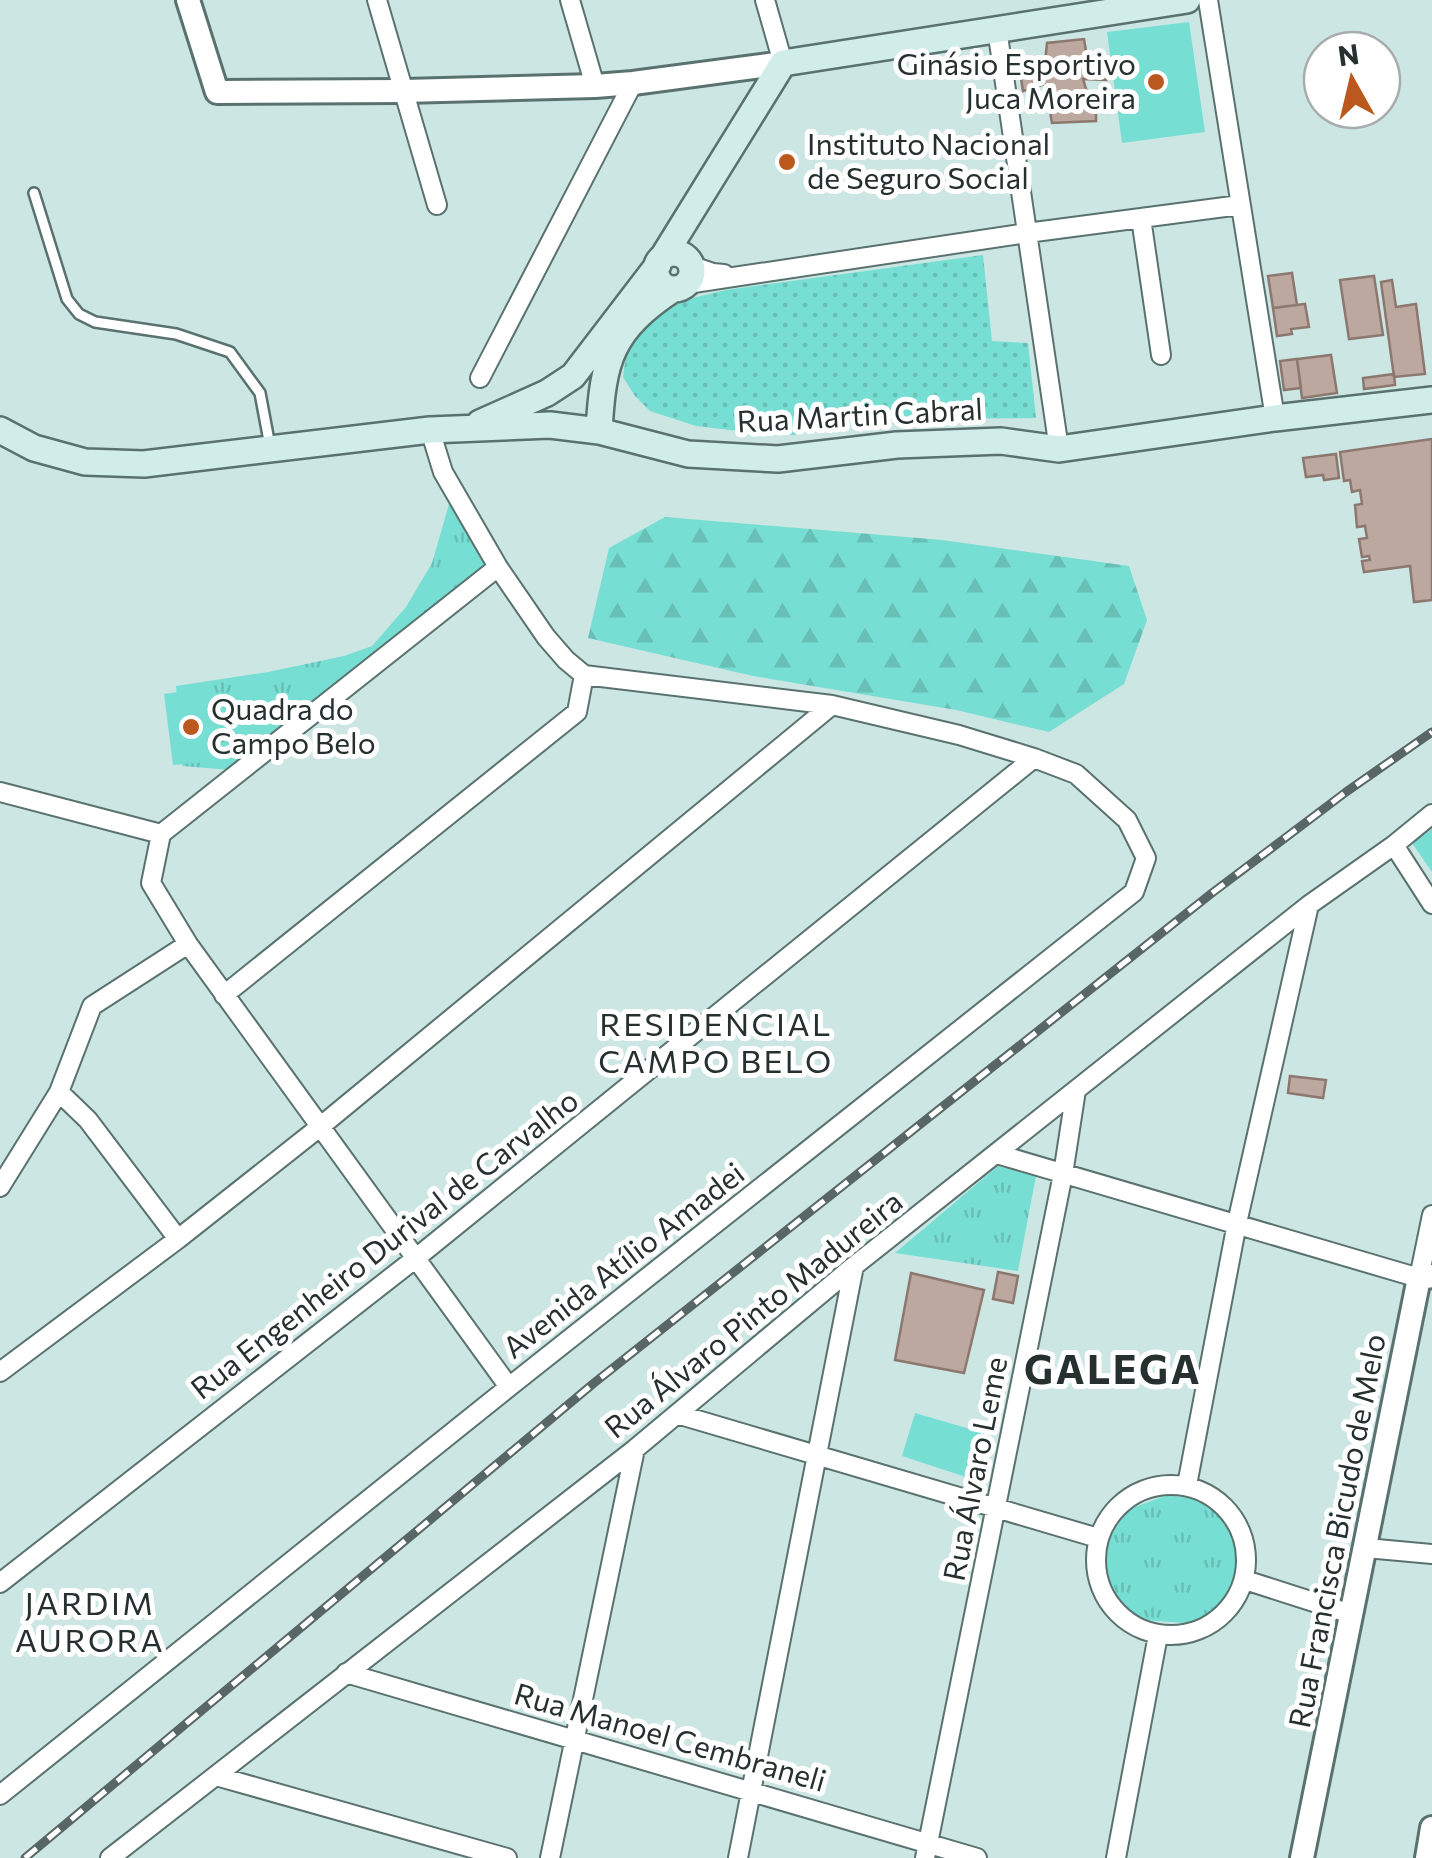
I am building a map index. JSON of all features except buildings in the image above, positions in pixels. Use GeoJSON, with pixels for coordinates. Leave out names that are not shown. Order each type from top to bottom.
{"type":"FeatureCollection","features":[{"type":"Feature","properties":{"kind":"main road"},"geometry":{"type":"LineString","coordinates":[[599,431],[607,362],[623,332],[676,269],[692,210],[783,62],[1187,0]]}},
{"type":"Feature","properties":{"kind":"main road"},"geometry":{"type":"LineString","coordinates":[[468,428],[547,394],[574,376],[676,269]]}},
{"type":"Feature","properties":{"kind":"main road"},"geometry":{"type":"LineString","coordinates":[[574,376],[592,383],[601,394]]}},
{"type":"Feature","properties":{"kind":"main road"},"geometry":{"type":"LineString","coordinates":[[547,394],[550,425]]}},
{"type":"Feature","properties":{"kind":"main road","name":"Rua Martin Cabral"},"geometry":{"type":"LineString","coordinates":[[0,430],[34,448],[85,462],[144,464],[430,430],[550,425],[599,431],[688,454],[778,459],[897,445],[1001,441],[1059,449],[1432,400]]}},
{"type":"Feature","properties":{"kind":"street"},"geometry":{"type":"LineString","coordinates":[[188,0],[217,92],[595,86],[783,62],[765,0]]}},
{"type":"Feature","properties":{"kind":"street"},"geometry":{"type":"LineString","coordinates":[[377,0],[438,205]]}},
{"type":"Feature","properties":{"kind":"street"},"geometry":{"type":"LineString","coordinates":[[570,0],[595,86]]}},
{"type":"Feature","properties":{"kind":"street"},"geometry":{"type":"LineString","coordinates":[[1208,0],[1276,418]]}},
{"type":"Feature","properties":{"kind":"street"},"geometry":{"type":"LineString","coordinates":[[997,29],[1059,449]]}},
{"type":"Feature","properties":{"kind":"street"},"geometry":{"type":"LineString","coordinates":[[480,378],[633,83]]}},
{"type":"Feature","properties":{"kind":"street"},"geometry":{"type":"LineString","coordinates":[[676,269],[745,275],[1240,204]]}},
{"type":"Feature","properties":{"kind":"street"},"geometry":{"type":"LineString","coordinates":[[1141,218],[1161,355]]}},
{"type":"Feature","properties":{"kind":"street"},"geometry":{"type":"LineString","coordinates":[[224,996],[576,712],[584,676],[546,637],[498,567],[443,472],[430,430]]}},
{"type":"Feature","properties":{"kind":"street"},"geometry":{"type":"LineString","coordinates":[[498,567],[161,834],[151,883],[224,996],[509,1387]]}},
{"type":"Feature","properties":{"kind":"street","name":"Avenida Atílio Amadei"},"geometry":{"type":"LineString","coordinates":[[0,1794],[1134,892],[1146,858],[1126,820],[1076,774],[960,735],[832,705],[584,676]]}},
{"type":"Feature","properties":{"kind":"street"},"geometry":{"type":"LineString","coordinates":[[0,1372],[320,1126],[832,705]]}},
{"type":"Feature","properties":{"kind":"street","name":"Rua Engenheiro Durival de Carvalho"},"geometry":{"type":"LineString","coordinates":[[0,1583],[416,1258],[1034,758]]}},
{"type":"Feature","properties":{"kind":"street"},"geometry":{"type":"LineString","coordinates":[[0,792],[161,834]]}},
{"type":"Feature","properties":{"kind":"street","name":"Rua Álvaro Pinto Madureira"},"geometry":{"type":"LineString","coordinates":[[110,1858],[636,1448],[854,1266],[1309,905],[1432,814]]}},
{"type":"Feature","properties":{"kind":"street"},"geometry":{"type":"LineString","coordinates":[[1394,844],[1432,904]]}},
{"type":"Feature","properties":{"kind":"street"},"geometry":{"type":"LineString","coordinates":[[1187,1485],[1238,1224],[1309,905]]}},
{"type":"Feature","properties":{"kind":"street"},"geometry":{"type":"LineString","coordinates":[[0,1186],[59,1092],[92,1006],[188,944]]}},
{"type":"Feature","properties":{"kind":"street","name":"Rua Álvaro Leme"},"geometry":{"type":"LineString","coordinates":[[927,1851],[1076,1090]]}},
{"type":"Feature","properties":{"kind":"street"},"geometry":{"type":"LineString","coordinates":[[59,1092],[88,1120],[178,1238]]}},
{"type":"Feature","properties":{"kind":"street"},"geometry":{"type":"LineString","coordinates":[[997,1154],[1426,1277]]}},
{"type":"Feature","properties":{"kind":"street","name":"Rua Francisca Bicudo de Melo"},"geometry":{"type":"LineString","coordinates":[[1302,1858],[1351,1614],[1426,1277],[1432,1215]]}},
{"type":"Feature","properties":{"kind":"street"},"geometry":{"type":"LineString","coordinates":[[738,1858],[854,1266]]}},
{"type":"Feature","properties":{"kind":"street"},"geometry":{"type":"LineString","coordinates":[[677,1414],[1098,1538]]}},
{"type":"Feature","properties":{"kind":"street"},"geometry":{"type":"LineString","coordinates":[[550,1858],[636,1448]]}},
{"type":"Feature","properties":{"kind":"street"},"geometry":{"type":"LineString","coordinates":[[1159,1485],[1187,1485],[1216,1498],[1237,1520],[1248,1550],[1245,1580],[1233,1605],[1212,1624],[1186,1634],[1158,1635],[1128,1623],[1106,1600],[1096,1570],[1098,1538],[1111,1513],[1132,1494],[1159,1485]]}},
{"type":"Feature","properties":{"kind":"street"},"geometry":{"type":"LineString","coordinates":[[1366,1548],[1432,1554]]}},
{"type":"Feature","properties":{"kind":"street"},"geometry":{"type":"LineString","coordinates":[[1245,1580],[1351,1614]]}},
{"type":"Feature","properties":{"kind":"street"},"geometry":{"type":"LineString","coordinates":[[1116,1858],[1158,1635]]}},
{"type":"Feature","properties":{"kind":"street","name":"Rua Manoel Cembraneli"},"geometry":{"type":"LineString","coordinates":[[346,1673],[751,1791],[927,1851],[977,1858]]}},
{"type":"Feature","properties":{"kind":"street"},"geometry":{"type":"LineString","coordinates":[[216,1776],[507,1858]]}},
{"type":"Feature","properties":{"kind":"street"},"geometry":{"type":"LineString","coordinates":[[1427,1858],[1432,1828]]}},
{"type":"Feature","properties":{"kind":"lane"},"geometry":{"type":"LineString","coordinates":[[34,193],[66,300],[79,314],[95,322],[176,334],[230,352],[260,393],[270,449]]}},
{"type":"Feature","properties":{"kind":"green space","name":"Ginásio Esportivo Juca Moreira"},"geometry":{"type":"Polygon","coordinates":[[[1189,22],[1205,132],[1122,143],[1107,32],[1189,22]]]}},
{"type":"Feature","properties":{"kind":"green space"},"geometry":{"type":"Polygon","coordinates":[[[983,255],[992,341],[1028,343],[1036,418],[900,419],[791,435],[747,432],[696,426],[650,411],[623,377],[626,355],[645,328],[680,301],[726,290],[983,255]]]}},
{"type":"Feature","properties":{"kind":"green space"},"geometry":{"type":"Polygon","coordinates":[[[449,504],[489,565],[230,770],[182,766],[176,686],[268,672],[372,646],[406,607],[432,563],[449,504]]]}},
{"type":"Feature","properties":{"kind":"green space"},"geometry":{"type":"Polygon","coordinates":[[[665,517],[942,540],[1129,566],[1147,620],[1124,684],[1049,732],[956,710],[753,676],[588,638],[609,548],[665,517]]]}},
{"type":"Feature","properties":{"kind":"green space","name":"Quadra do Campo Belo"},"geometry":{"type":"Polygon","coordinates":[[[208,688],[218,761],[173,765],[164,694],[208,688]]]}},
{"type":"Feature","properties":{"kind":"green space"},"geometry":{"type":"Polygon","coordinates":[[[1432,829],[1432,872],[1412,843],[1432,829]]]}},
{"type":"Feature","properties":{"kind":"green space"},"geometry":{"type":"Polygon","coordinates":[[[998,1166],[1036,1176],[1018,1271],[895,1253],[998,1166]]]}},
{"type":"Feature","properties":{"kind":"green space"},"geometry":{"type":"Polygon","coordinates":[[[915,1413],[987,1434],[975,1480],[902,1456],[915,1413]]]}},
{"type":"Feature","properties":{"kind":"green space"},"geometry":{"type":"Polygon","coordinates":[[[1167,1495],[1209,1501],[1243,1551],[1231,1597],[1198,1624],[1129,1619],[1105,1582],[1104,1547],[1127,1510],[1167,1495]]]}},
{"type":"Feature","properties":{"kind":"railway"},"geometry":{"type":"LineString","coordinates":[[25,1858],[594,1383],[1212,893],[1432,732]]}},
{"type":"Feature","properties":{"kind":"place","name":"Ginásio Esportivo Juca Moreira"},"geometry":{"type":"Point","coordinates":[1156,82]}},
{"type":"Feature","properties":{"kind":"place","name":"Instituto Nacional de Seguro Social"},"geometry":{"type":"Point","coordinates":[787,162]}},
{"type":"Feature","properties":{"kind":"place","name":"Quadra do Campo Belo"},"geometry":{"type":"Point","coordinates":[191,727]}},
{"type":"Feature","properties":{"kind":"district","name":"RESIDENCIAL CAMPO BELO"},"geometry":{"type":"Point","coordinates":[716,1044]}},
{"type":"Feature","properties":{"kind":"district","name":"GALEGA"},"geometry":{"type":"Point","coordinates":[1113,1370]}},
{"type":"Feature","properties":{"kind":"district","name":"JARDIM AURORA"},"geometry":{"type":"Point","coordinates":[90,1622]}}]}
